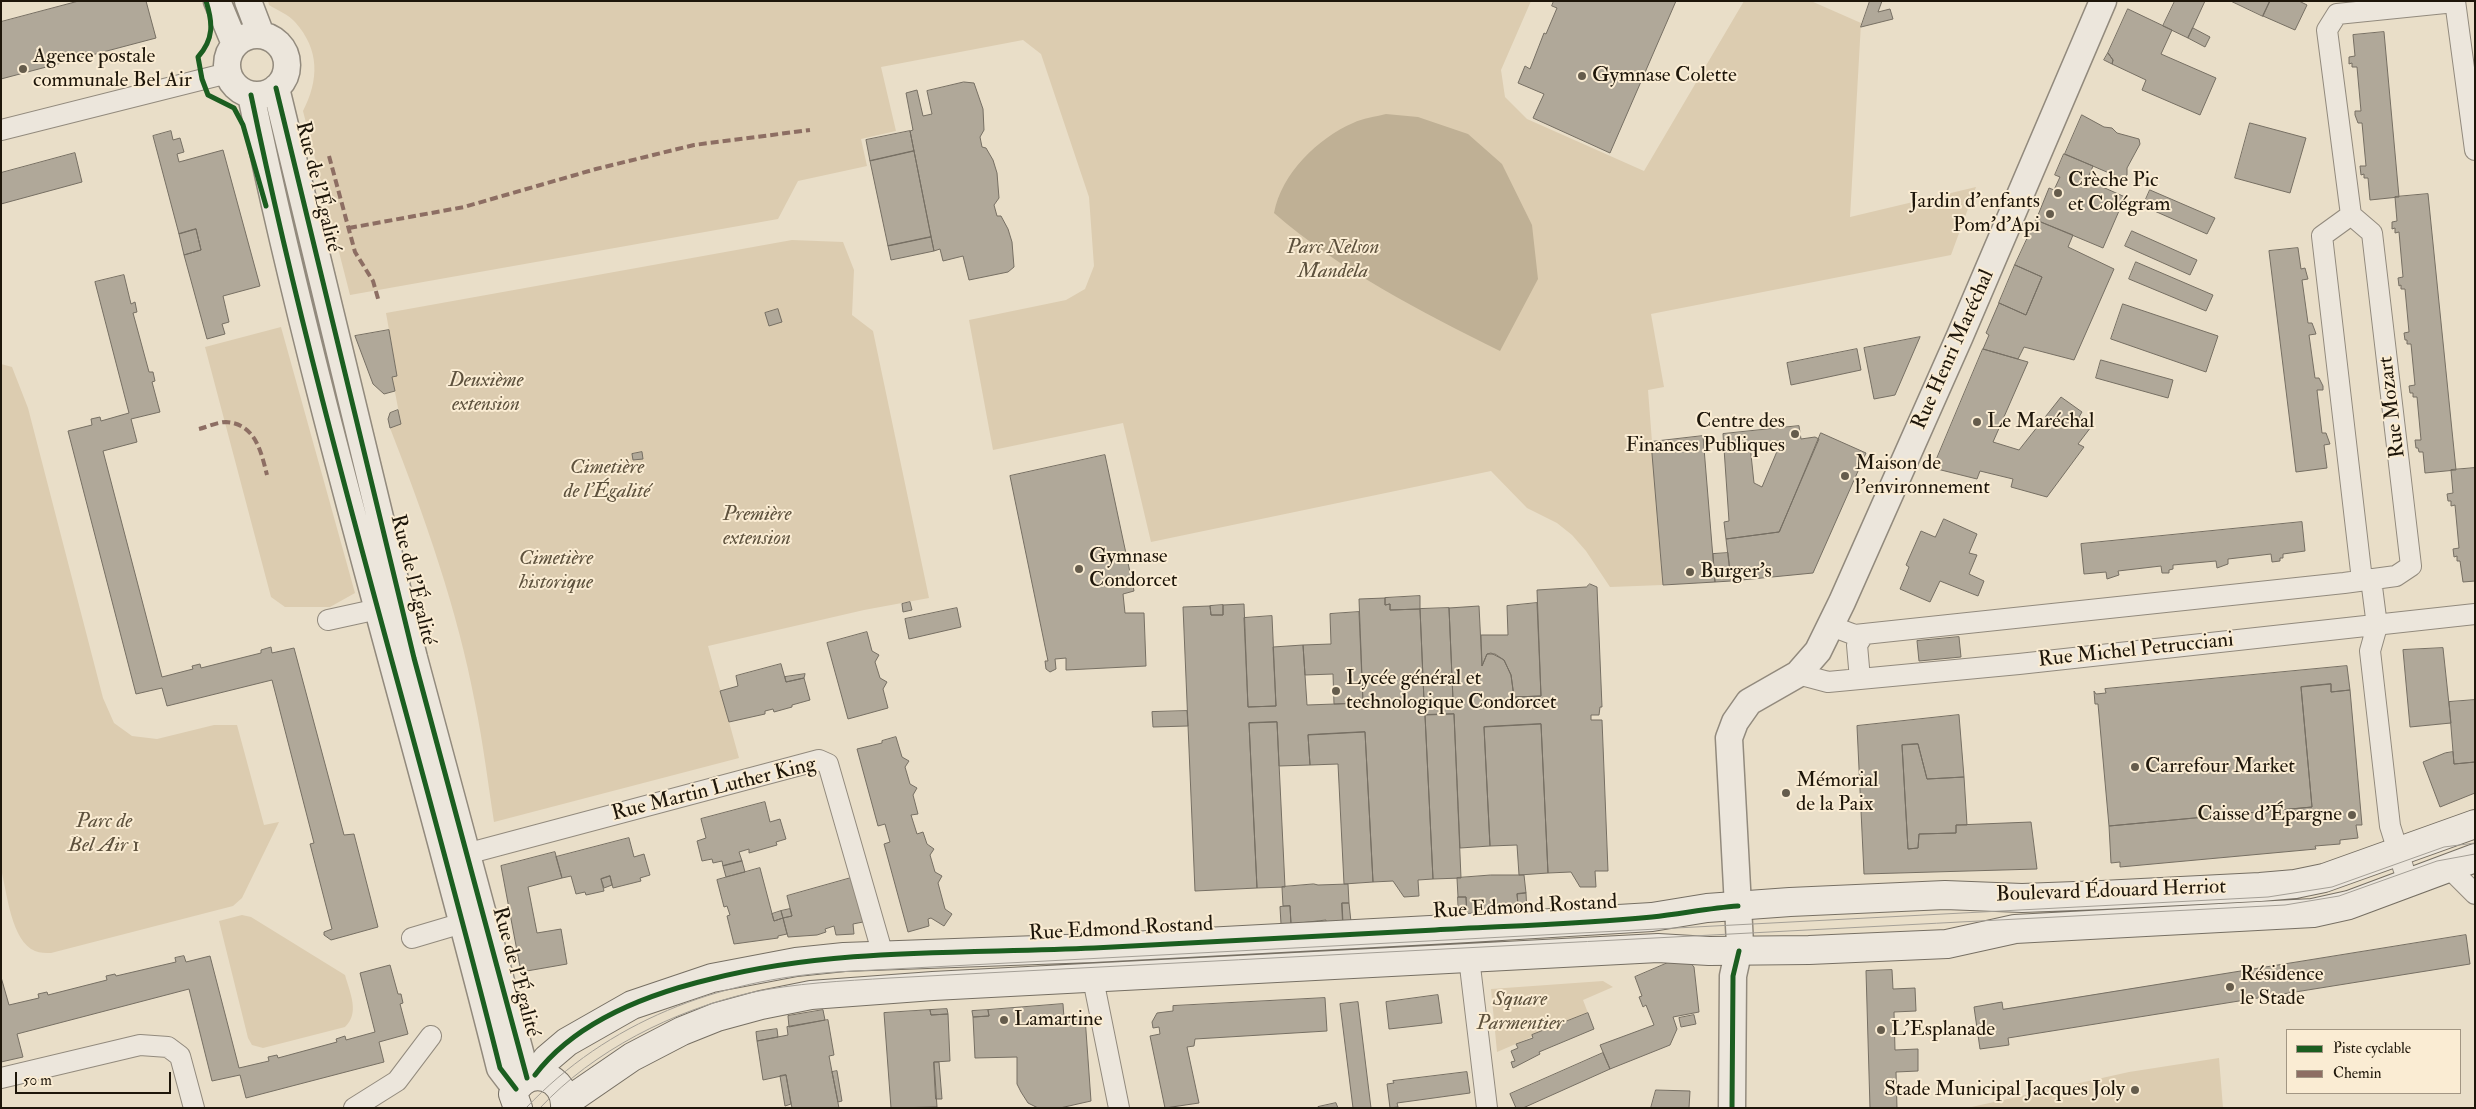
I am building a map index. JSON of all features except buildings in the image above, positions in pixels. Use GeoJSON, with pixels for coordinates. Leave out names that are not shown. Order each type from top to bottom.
{"type":"FeatureCollection","features":[{"type":"Feature","properties":{"kind":"main road","name":"Boulevard Édouard Herriot"},"geometry":{"type":"LineString","coordinates":[[1738,906],[1945,896],[2022,898],[2092,896],[2279,886],[2324,878],[2475,824]]}},
{"type":"Feature","properties":{"kind":"main road","name":"Boulevard Édouard Herriot"},"geometry":{"type":"LineString","coordinates":[[1739,951],[1947,944],[2015,929],[2300,914],[2349,905],[2475,858]]}},
{"type":"Feature","properties":{"kind":"main road","name":"Rue Edmond Rostand"},"geometry":{"type":"LineString","coordinates":[[517,1092],[547,1059],[579,1034],[632,1005],[712,978],[771,966],[884,955],[1093,948],[1652,917],[1707,908],[1738,906]]}},
{"type":"Feature","properties":{"kind":"main road"},"geometry":{"type":"LineString","coordinates":[[517,1092],[544,1076],[560,1089],[565,1106],[618,1066],[658,1042],[717,1017],[761,1005],[840,992],[1658,948],[1739,951]]}},
{"type":"Feature","properties":{"kind":"street"},"geometry":{"type":"LineString","coordinates":[[218,1],[236,44]]}},
{"type":"Feature","properties":{"kind":"street"},"geometry":{"type":"LineString","coordinates":[[248,1],[262,36]]}},
{"type":"Feature","properties":{"kind":"street","name":"Rue Henri Maréchal"},"geometry":{"type":"LineString","coordinates":[[1732,1108],[1733,976],[1739,951],[1729,738],[1735,722],[1750,702],[1798,674],[1818,651],[1831,626],[1992,263],[2103,1]]}},
{"type":"Feature","properties":{"kind":"street"},"geometry":{"type":"LineString","coordinates":[[2408,883],[2390,826],[2370,651],[2377,626],[2366,579],[2322,236],[2351,215],[2328,30],[2338,14],[2455,1],[2475,150]]}},
{"type":"Feature","properties":{"kind":"street"},"geometry":{"type":"LineString","coordinates":[[252,36],[262,36],[279,44],[287,62],[286,72],[276,88],[269,93],[251,95],[236,87],[228,73],[228,58],[236,44],[252,36]]}},
{"type":"Feature","properties":{"kind":"street"},"geometry":{"type":"LineString","coordinates":[[1,130],[228,73]]}},
{"type":"Feature","properties":{"kind":"street","name":"Rue de l'Égalité"},"geometry":{"type":"LineString","coordinates":[[276,88],[389,607],[472,920],[500,1068],[517,1092]]}},
{"type":"Feature","properties":{"kind":"street","name":"Rue de l'Égalité"},"geometry":{"type":"LineString","coordinates":[[251,95],[284,253],[389,607],[466,854],[472,920]]}},
{"type":"Feature","properties":{"kind":"street","name":"Rue Mozart"},"geometry":{"type":"LineString","coordinates":[[2351,215],[2372,234],[2411,566],[2396,576],[2366,579]]}},
{"type":"Feature","properties":{"kind":"street"},"geometry":{"type":"LineString","coordinates":[[1831,626],[1855,635],[2366,579]]}},
{"type":"Feature","properties":{"kind":"street"},"geometry":{"type":"LineString","coordinates":[[328,620],[389,607]]}},
{"type":"Feature","properties":{"kind":"street","name":"Rue Michel Petrucciani"},"geometry":{"type":"LineString","coordinates":[[1798,674],[1828,682],[2377,626],[2475,614]]}},
{"type":"Feature","properties":{"kind":"street"},"geometry":{"type":"LineString","coordinates":[[1860,679],[1857,645],[1864,634]]}},
{"type":"Feature","properties":{"kind":"street","name":"Rue Martin Luther King"},"geometry":{"type":"LineString","coordinates":[[466,854],[820,760],[828,764],[884,955]]}},
{"type":"Feature","properties":{"kind":"street"},"geometry":{"type":"LineString","coordinates":[[2449,868],[2475,894]]}},
{"type":"Feature","properties":{"kind":"street"},"geometry":{"type":"LineString","coordinates":[[412,938],[472,920]]}},
{"type":"Feature","properties":{"kind":"street"},"geometry":{"type":"LineString","coordinates":[[1469,958],[1487,1108]]}},
{"type":"Feature","properties":{"kind":"street"},"geometry":{"type":"LineString","coordinates":[[1093,979],[1119,1108]]}},
{"type":"Feature","properties":{"kind":"street"},"geometry":{"type":"LineString","coordinates":[[354,1108],[397,1081],[431,1036]]}},
{"type":"Feature","properties":{"kind":"street"},"geometry":{"type":"LineString","coordinates":[[1,1078],[140,1045],[168,1046],[180,1056],[194,1108]]}},
{"type":"Feature","properties":{"kind":"green space","name":"Parc Nelson Mandela"},"geometry":{"type":"Polygon","coordinates":[[[268,1],[1531,1],[1501,70],[1505,97],[1527,119],[1644,171],[1744,1],[1811,1],[1861,23],[1850,217],[1976,187],[1951,255],[1651,314],[1664,387],[1648,390],[1663,585],[1610,587],[1586,551],[1572,535],[1557,523],[1527,508],[1491,471],[1151,542],[1123,423],[993,450],[969,320],[1066,300],[1085,289],[1094,266],[1089,197],[1041,54],[1023,40],[881,67],[896,131],[861,139],[867,166],[798,181],[778,219],[350,295],[303,111],[314,77],[313,54],[309,43],[295,22],[269,5],[268,1]]]}},
{"type":"Feature","properties":{"kind":"green space","name":"Cimetière de l'Égalité"},"geometry":{"type":"Polygon","coordinates":[[[792,240],[843,242],[854,270],[852,315],[873,331],[929,598],[864,610],[708,646],[739,758],[494,822],[478,718],[468,668],[450,598],[390,428],[401,423],[392,377],[397,375],[386,313],[792,240]]]}},
{"type":"Feature","properties":{"kind":"green space"},"geometry":{"type":"Polygon","coordinates":[[[281,327],[355,593],[330,607],[285,607],[271,597],[205,347],[281,327]]]}},
{"type":"Feature","properties":{"kind":"green space","name":"Parc de Bel Air 1"},"geometry":{"type":"Polygon","coordinates":[[[1,364],[12,367],[28,408],[103,698],[114,723],[132,736],[157,739],[214,725],[237,725],[264,825],[279,822],[242,898],[233,906],[51,953],[35,951],[27,946],[20,937],[11,915],[1,869],[1,364]]]}},
{"type":"Feature","properties":{"kind":"green space"},"geometry":{"type":"Polygon","coordinates":[[[242,915],[251,917],[345,975],[353,1009],[350,1021],[345,1027],[263,1048],[252,1045],[248,1038],[219,921],[242,915]]]}},
{"type":"Feature","properties":{"kind":"green space","name":"Square Parmentier"},"geometry":{"type":"Polygon","coordinates":[[[1603,981],[1613,987],[1583,1000],[1588,1013],[1497,1052],[1491,989],[1603,981]]]}},
{"type":"Feature","properties":{"kind":"green space","name":"Stade Municipal Jacques Joly"},"geometry":{"type":"Polygon","coordinates":[[[2219,1058],[2223,1108],[1967,1108],[2129,1072],[2219,1058]]]}},
{"type":"Feature","properties":{"kind":"shaded area"},"geometry":{"type":"Polygon","coordinates":[[[1386,114],[1418,117],[1468,134],[1502,164],[1532,225],[1538,279],[1500,351],[1440,321],[1354,272],[1274,213],[1284,185],[1293,171],[1314,148],[1353,123],[1386,114]]]}},
{"type":"Feature","properties":{"kind":"tram line"},"geometry":{"type":"LineString","coordinates":[[526,1108],[558,1078],[592,1051],[629,1029],[668,1010],[708,996],[749,984],[792,977],[836,972],[2268,897],[2332,887],[2444,847],[2475,843]]}},
{"type":"Feature","properties":{"kind":"tram line"},"geometry":{"type":"LineString","coordinates":[[540,1108],[561,1087],[585,1068],[636,1035],[692,1010],[749,993],[784,987],[890,978],[2285,905],[2339,896],[2437,861],[2475,854]]}},
{"type":"Feature","properties":{"kind":"marked path"},"geometry":{"type":"LineString","coordinates":[[349,228],[464,207],[596,169],[694,145],[810,130]]}},
{"type":"Feature","properties":{"kind":"marked path"},"geometry":{"type":"LineString","coordinates":[[329,156],[355,252],[373,281],[379,302]]}},
{"type":"Feature","properties":{"kind":"marked path"},"geometry":{"type":"LineString","coordinates":[[199,429],[226,422],[244,428],[256,441],[267,475]]}},
{"type":"Feature","properties":{"kind":"cycle path"},"geometry":{"type":"LineString","coordinates":[[206,1],[211,30],[207,44],[198,57],[202,79],[208,95],[234,108],[243,125],[266,206]]}},
{"type":"Feature","properties":{"kind":"cycle path"},"geometry":{"type":"LineString","coordinates":[[276,88],[414,658],[527,1078]]}},
{"type":"Feature","properties":{"kind":"cycle path"},"geometry":{"type":"LineString","coordinates":[[251,95],[278,218],[338,461],[469,946],[500,1068],[516,1089]]}},
{"type":"Feature","properties":{"kind":"cycle path"},"geometry":{"type":"LineString","coordinates":[[535,1075],[551,1056],[592,1025],[638,1002],[711,979],[758,969],[806,962],[902,954],[1094,948],[1571,923],[1652,917],[1738,906]]}},
{"type":"Feature","properties":{"kind":"cycle path"},"geometry":{"type":"LineString","coordinates":[[1732,1108],[1733,976],[1739,951]]}},
{"type":"Feature","properties":{"kind":"place","name":"Agence postale communale Bel Air"},"geometry":{"type":"Point","coordinates":[23,69]}},
{"type":"Feature","properties":{"kind":"place","name":"Gymnase Colette"},"geometry":{"type":"Point","coordinates":[1582,76]}},
{"type":"Feature","properties":{"kind":"place","name":"Crèche Pic et Colégram"},"geometry":{"type":"Point","coordinates":[2058,193]}},
{"type":"Feature","properties":{"kind":"place","name":"Jardin d'enfants Pom'd'Api"},"geometry":{"type":"Point","coordinates":[2050,214]}},
{"type":"Feature","properties":{"kind":"place","name":"Le Maréchal"},"geometry":{"type":"Point","coordinates":[1977,422]}},
{"type":"Feature","properties":{"kind":"place","name":"Centre des Finances Publiques"},"geometry":{"type":"Point","coordinates":[1795,434]}},
{"type":"Feature","properties":{"kind":"place","name":"Maison de l'environnement"},"geometry":{"type":"Point","coordinates":[1845,476]}},
{"type":"Feature","properties":{"kind":"place","name":"Gymnase Condorcet"},"geometry":{"type":"Point","coordinates":[1079,569]}},
{"type":"Feature","properties":{"kind":"place","name":"Burger's"},"geometry":{"type":"Point","coordinates":[1690,572]}},
{"type":"Feature","properties":{"kind":"place","name":"Lycée général et technologique Condorcet"},"geometry":{"type":"Point","coordinates":[1336,691]}},
{"type":"Feature","properties":{"kind":"place","name":"Carrefour Market"},"geometry":{"type":"Point","coordinates":[2135,767]}},
{"type":"Feature","properties":{"kind":"place","name":"Mémorial de la Paix"},"geometry":{"type":"Point","coordinates":[1786,793]}},
{"type":"Feature","properties":{"kind":"place","name":"Caisse d'Épargne"},"geometry":{"type":"Point","coordinates":[2352,815]}},
{"type":"Feature","properties":{"kind":"place","name":"Résidence le Stade"},"geometry":{"type":"Point","coordinates":[2230,987]}},
{"type":"Feature","properties":{"kind":"place","name":"Lamartine"},"geometry":{"type":"Point","coordinates":[1004,1020]}},
{"type":"Feature","properties":{"kind":"place","name":"L'Esplanade"},"geometry":{"type":"Point","coordinates":[1881,1030]}},
{"type":"Feature","properties":{"kind":"place","name":"Stade Municipal Jacques Joly"},"geometry":{"type":"Point","coordinates":[2135,1090]}},
{"type":"Feature","properties":{"kind":"park label","name":"Deuxième extension"},"geometry":{"type":"Point","coordinates":[486,393]}},
{"type":"Feature","properties":{"kind":"park label","name":"Première extension"},"geometry":{"type":"Point","coordinates":[757,527]}},
{"type":"Feature","properties":{"kind":"park label","name":"Cimetière historique"},"geometry":{"type":"Point","coordinates":[556,571]}}]}
